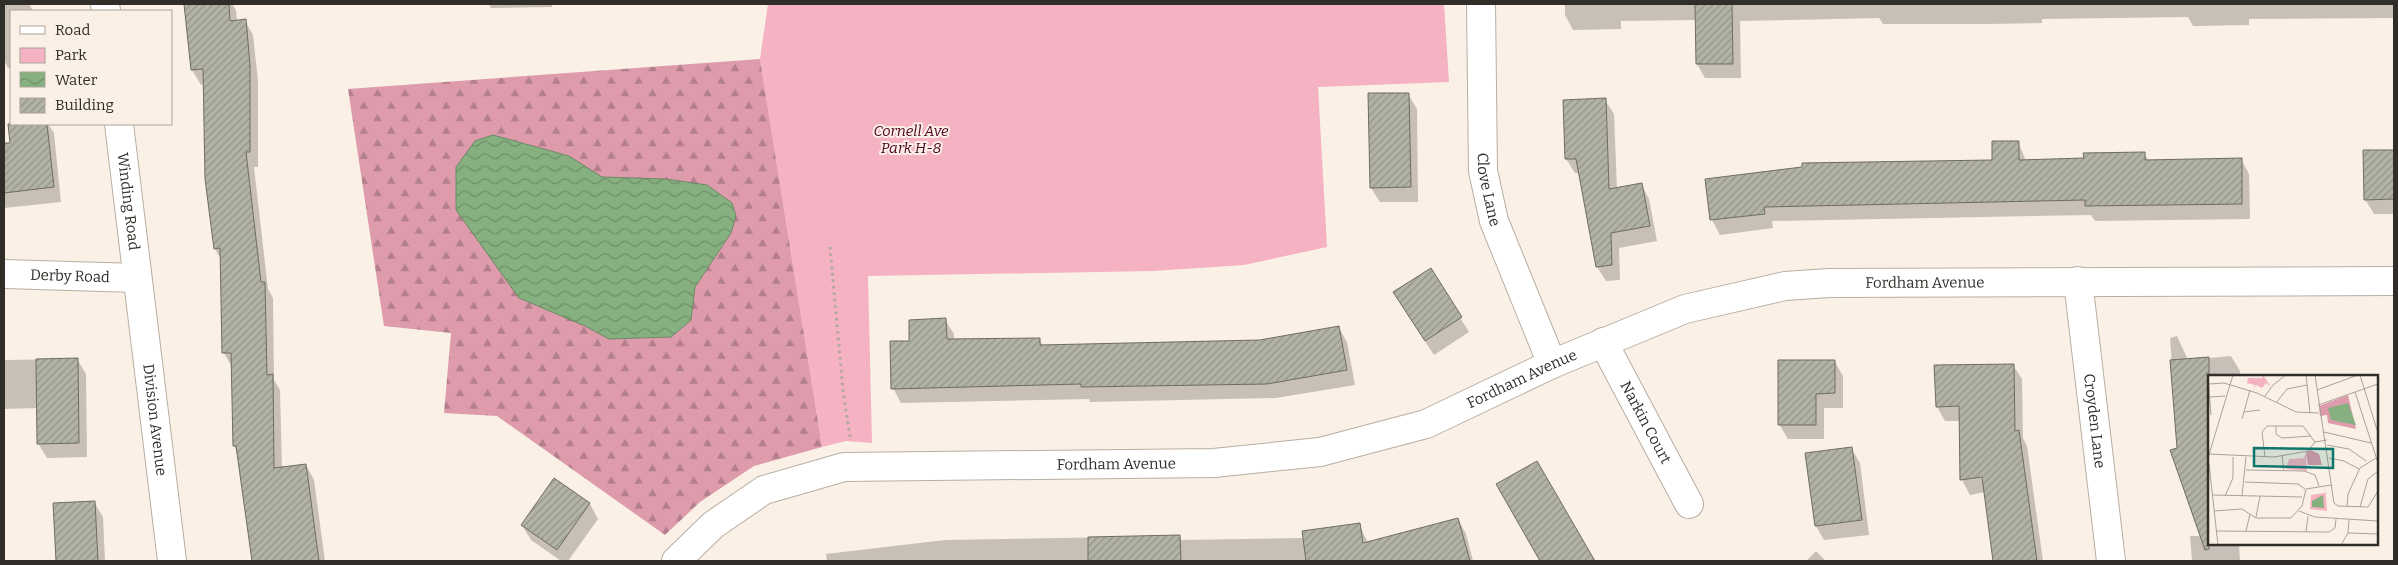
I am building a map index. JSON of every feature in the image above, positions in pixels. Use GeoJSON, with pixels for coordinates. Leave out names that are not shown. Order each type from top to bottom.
{"type":"FeatureCollection","features":[{"type":"Feature","properties":{"kind":"street","name":"Clove Lane"},"geometry":{"type":"LineString","coordinates":[[1481,4],[1483,171],[1494,221],[1552,364]]}},
{"type":"Feature","properties":{"kind":"street","name":"Winding Road"},"geometry":{"type":"LineString","coordinates":[[119,125],[137,278]]}},
{"type":"Feature","properties":{"kind":"street","name":"Derby Road"},"geometry":{"type":"LineString","coordinates":[[4,274],[137,278]]}},
{"type":"Feature","properties":{"kind":"street","name":"Division Avenue"},"geometry":{"type":"LineString","coordinates":[[137,278],[172,561]]}},
{"type":"Feature","properties":{"kind":"street","name":"Croyden Lane"},"geometry":{"type":"LineString","coordinates":[[2078,281],[2111,561]]}},
{"type":"Feature","properties":{"kind":"street","name":"Fordham Avenue"},"geometry":{"type":"LineString","coordinates":[[676,561],[713,525],[764,490],[844,467],[1214,462],[1320,452],[1426,424],[1552,364],[1686,309],[1785,286],[1829,283],[2394,281]]}},
{"type":"Feature","properties":{"kind":"street","name":"Narkin Court"},"geometry":{"type":"LineString","coordinates":[[1603,342],[1689,504]]}},
{"type":"Feature","properties":{"kind":"path"},"geometry":{"type":"LineString","coordinates":[[830,247],[843,390],[854,467]]}},
{"type":"Feature","properties":{"kind":"green space","name":"Cornell Ave Park H-8"},"geometry":{"type":"Polygon","coordinates":[[[768,4],[1444,4],[1449,82],[1318,87],[1327,247],[1244,265],[1153,271],[868,276],[872,443],[846,441],[822,447],[760,59],[768,4]]]}},
{"type":"Feature","properties":{"kind":"green space"},"geometry":{"type":"Polygon","coordinates":[[[760,59],[822,447],[754,466],[700,502],[665,535],[497,416],[444,413],[451,333],[384,326],[348,89],[760,59]]]}},
{"type":"Feature","properties":{"kind":"water"},"geometry":{"type":"Polygon","coordinates":[[[493,135],[569,156],[602,177],[666,179],[707,185],[732,203],[736,216],[731,233],[695,287],[691,320],[671,337],[609,339],[585,326],[519,298],[456,210],[456,167],[475,141],[493,135]]]}},
{"type":"Feature","properties":{"kind":"building"},"geometry":{"type":"Polygon","coordinates":[[[184,4],[229,4],[230,21],[246,19],[250,65],[250,152],[246,152],[261,282],[265,282],[267,375],[273,374],[274,468],[306,464],[319,561],[252,561],[236,446],[233,446],[231,353],[222,353],[220,248],[214,249],[205,179],[203,69],[191,70],[184,4]]]}},
{"type":"Feature","properties":{"kind":"building"},"geometry":{"type":"Polygon","coordinates":[[[1695,4],[1732,4],[1733,64],[1696,64],[1695,4]]]}},
{"type":"Feature","properties":{"kind":"building"},"geometry":{"type":"Polygon","coordinates":[[[1368,93],[1409,93],[1411,187],[1370,188],[1368,93]]]}},
{"type":"Feature","properties":{"kind":"building"},"geometry":{"type":"Polygon","coordinates":[[[1606,98],[1609,189],[1642,183],[1650,226],[1611,233],[1612,265],[1596,267],[1576,159],[1565,159],[1563,100],[1606,98]]]}},
{"type":"Feature","properties":{"kind":"building"},"geometry":{"type":"Polygon","coordinates":[[[8,124],[47,125],[54,187],[4,193],[4,143],[10,143],[8,124]]]}},
{"type":"Feature","properties":{"kind":"building"},"geometry":{"type":"Polygon","coordinates":[[[1992,141],[2019,141],[2019,160],[2084,158],[2083,153],[2145,152],[2145,160],[2242,158],[2242,204],[2085,206],[2085,200],[1764,207],[1765,214],[1710,220],[1705,179],[1802,167],[1802,163],[1992,160],[1992,141]]]}},
{"type":"Feature","properties":{"kind":"building"},"geometry":{"type":"Polygon","coordinates":[[[2363,150],[2394,150],[2394,199],[2364,200],[2363,150]]]}},
{"type":"Feature","properties":{"kind":"building"},"geometry":{"type":"Polygon","coordinates":[[[1431,268],[1462,317],[1425,341],[1393,292],[1431,268]]]}},
{"type":"Feature","properties":{"kind":"building"},"geometry":{"type":"Polygon","coordinates":[[[946,318],[947,339],[1040,338],[1040,345],[1260,340],[1339,326],[1347,370],[1267,384],[1081,387],[1081,384],[891,389],[890,341],[909,341],[909,320],[946,318]]]}},
{"type":"Feature","properties":{"kind":"building"},"geometry":{"type":"Polygon","coordinates":[[[2209,357],[2209,549],[2205,550],[2170,450],[2177,448],[2170,360],[2209,357]]]}},
{"type":"Feature","properties":{"kind":"building"},"geometry":{"type":"Polygon","coordinates":[[[78,358],[79,443],[37,444],[36,359],[78,358]]]}},
{"type":"Feature","properties":{"kind":"building"},"geometry":{"type":"Polygon","coordinates":[[[1778,360],[1835,360],[1835,393],[1816,394],[1816,425],[1778,425],[1778,360]]]}},
{"type":"Feature","properties":{"kind":"building"},"geometry":{"type":"Polygon","coordinates":[[[2014,364],[2015,431],[2019,430],[2037,561],[1993,561],[1982,477],[1960,480],[1959,406],[1936,407],[1934,365],[2014,364]]]}},
{"type":"Feature","properties":{"kind":"building"},"geometry":{"type":"Polygon","coordinates":[[[1852,447],[1862,520],[1815,526],[1805,453],[1852,447]]]}},
{"type":"Feature","properties":{"kind":"building"},"geometry":{"type":"Polygon","coordinates":[[[1537,461],[1595,561],[1540,561],[1496,484],[1537,461]]]}},
{"type":"Feature","properties":{"kind":"building"},"geometry":{"type":"Polygon","coordinates":[[[554,478],[590,503],[557,550],[521,525],[554,478]]]}},
{"type":"Feature","properties":{"kind":"building"},"geometry":{"type":"Polygon","coordinates":[[[95,501],[98,561],[56,561],[53,503],[95,501]]]}},
{"type":"Feature","properties":{"kind":"building"},"geometry":{"type":"Polygon","coordinates":[[[1458,518],[1470,561],[1306,561],[1302,531],[1360,523],[1363,543],[1458,518]]]}},
{"type":"Feature","properties":{"kind":"building"},"geometry":{"type":"Polygon","coordinates":[[[1180,535],[1181,561],[1088,561],[1088,537],[1180,535]]]}}]}
